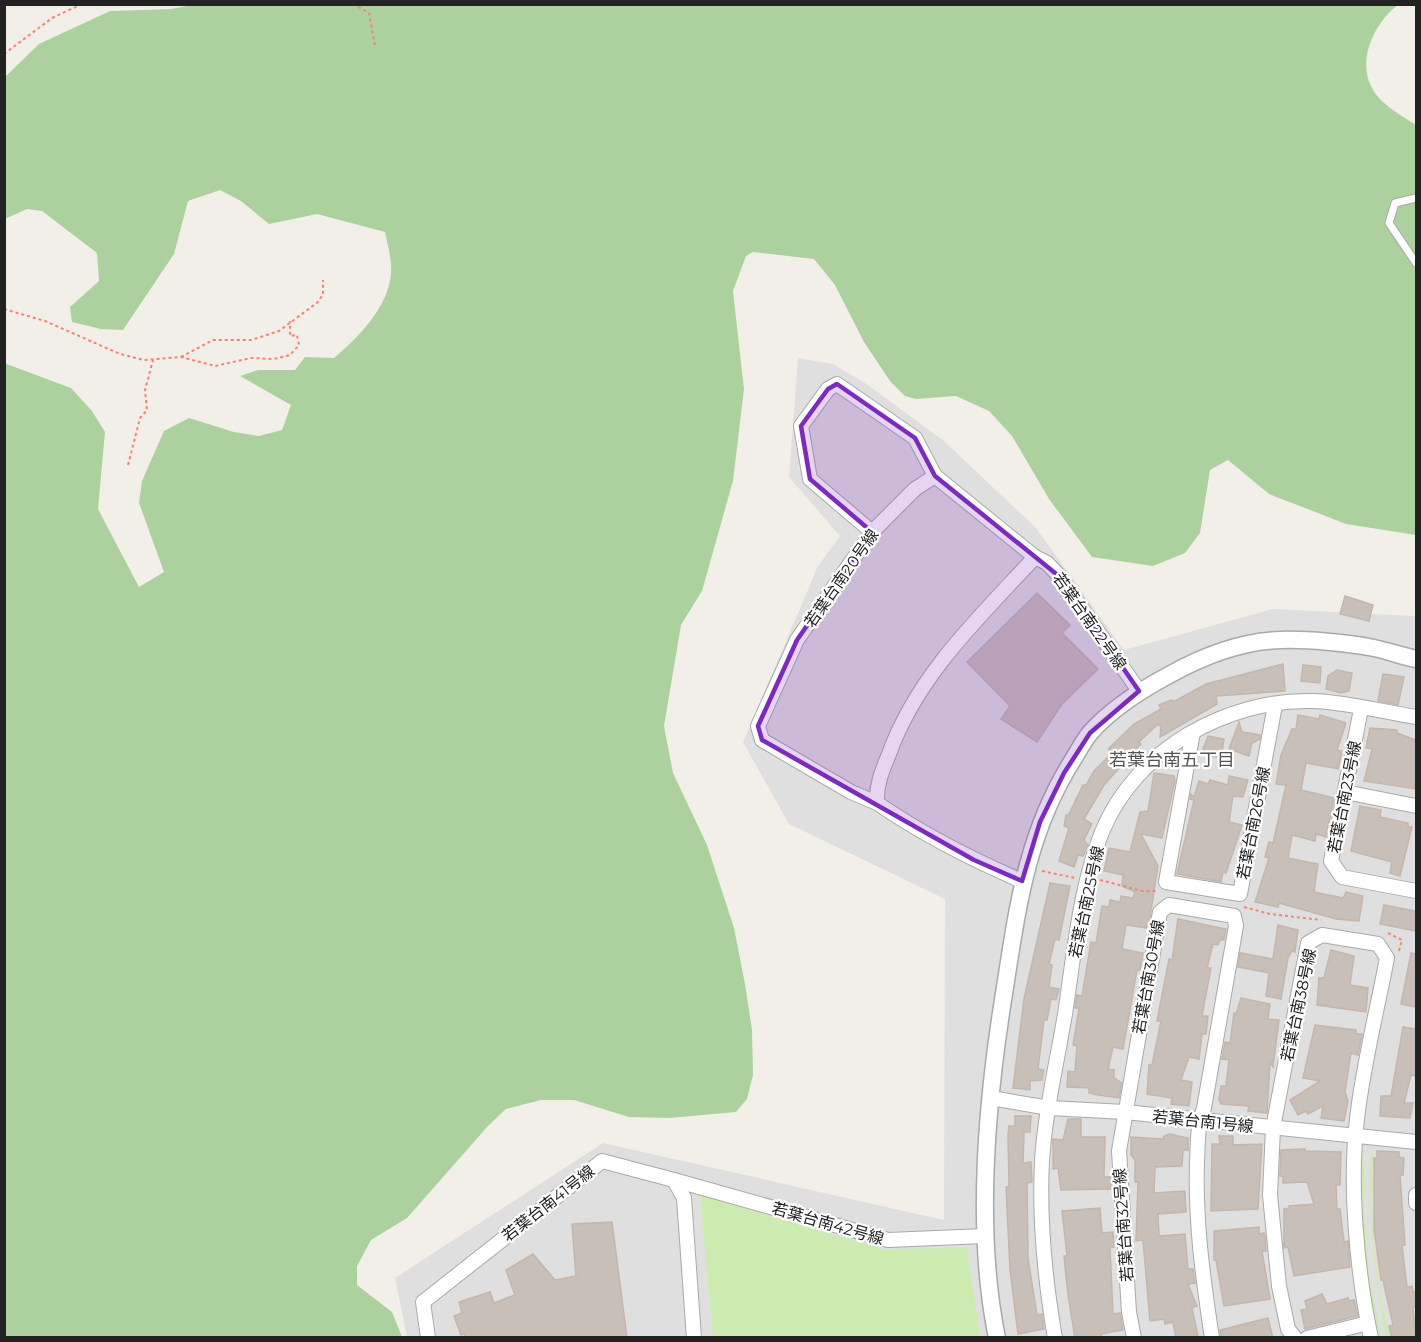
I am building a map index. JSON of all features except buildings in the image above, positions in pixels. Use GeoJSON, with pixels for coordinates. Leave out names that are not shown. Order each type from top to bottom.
{"type":"FeatureCollection","features":[{"type":"Feature","properties":{"kind":"street"},"geometry":{"type":"LineString","coordinates":[[872,532],[810,479],[801,426],[828,389],[837,384],[915,438],[935,476],[1035,557],[967,628],[922,688],[894,740],[876,788],[877,802]]}},
{"type":"Feature","properties":{"kind":"street","name":"若葉台南20号線"},"geometry":{"type":"LineString","coordinates":[[935,476],[915,489],[872,532],[797,640],[758,726],[762,740],[851,792],[877,802],[903,820],[974,860],[1022,881]]}},
{"type":"Feature","properties":{"kind":"street","name":"若葉台南22号線"},"geometry":{"type":"LineString","coordinates":[[1035,557],[1047,563],[1060,577],[1139,691]]}},
{"type":"Feature","properties":{"kind":"street"},"geometry":{"type":"LineString","coordinates":[[998,1338],[985,1236],[990,1098],[994,1056],[1022,881],[1040,822],[1064,773],[1090,732],[1139,691],[1207,656],[1235,647],[1281,640],[1374,648],[1416,659]]}},
{"type":"Feature","properties":{"kind":"street","name":"若葉台南25号線"},"geometry":{"type":"LineString","coordinates":[[1056,1338],[1043,1236],[1042,1161],[1049,1108],[1089,880],[1102,831],[1129,786],[1164,750],[1193,732],[1246,709],[1315,701],[1416,717]]}},
{"type":"Feature","properties":{"kind":"street","name":"若葉台南26号線"},"geometry":{"type":"LineString","coordinates":[[1193,732],[1166,882],[1240,894],[1275,705]]}},
{"type":"Feature","properties":{"kind":"street","name":"若葉台南23号線"},"geometry":{"type":"LineString","coordinates":[[1361,709],[1331,861],[1335,871],[1342,877],[1416,891]]}},
{"type":"Feature","properties":{"kind":"street"},"geometry":{"type":"LineString","coordinates":[[1345,792],[1416,806]]}},
{"type":"Feature","properties":{"kind":"street","name":"若葉台南30号線"},"geometry":{"type":"LineString","coordinates":[[1125,1112],[1160,912],[1169,905],[1234,916],[1236,926],[1204,1108],[1199,1122]]}},
{"type":"Feature","properties":{"kind":"street","name":"若葉台南38号線"},"geometry":{"type":"LineString","coordinates":[[1295,1338],[1288,1329],[1280,1286],[1270,1195],[1273,1128],[1308,944],[1322,935],[1378,944],[1387,958],[1356,1136],[1357,1235],[1371,1338]]}},
{"type":"Feature","properties":{"kind":"street","name":"若葉台南1号線"},"geometry":{"type":"LineString","coordinates":[[990,1098],[1049,1108],[1125,1112],[1199,1122],[1416,1142]]}},
{"type":"Feature","properties":{"kind":"street","name":"若葉台南32号線"},"geometry":{"type":"LineString","coordinates":[[1125,1112],[1119,1151],[1128,1301],[1134,1338]]}},
{"type":"Feature","properties":{"kind":"street"},"geometry":{"type":"LineString","coordinates":[[1199,1122],[1196,1191],[1201,1264],[1212,1338]]}},
{"type":"Feature","properties":{"kind":"street","name":"若葉台南41号線"},"geometry":{"type":"LineString","coordinates":[[428,1338],[423,1302],[602,1161],[674,1180]]}},
{"type":"Feature","properties":{"kind":"street"},"geometry":{"type":"LineString","coordinates":[[674,1180],[684,1198],[694,1338]]}},
{"type":"Feature","properties":{"kind":"street","name":"若葉台南42号線"},"geometry":{"type":"LineString","coordinates":[[674,1180],[888,1240],[985,1236]]}},
{"type":"Feature","properties":{"kind":"street"},"geometry":{"type":"LineString","coordinates":[[1416,1197],[1416,1203]]}},
{"type":"Feature","properties":{"kind":"street"},"geometry":{"type":"LineString","coordinates":[[1307,1338],[1368,1323]]}},
{"type":"Feature","properties":{"kind":"lane"},"geometry":{"type":"LineString","coordinates":[[1416,198],[1395,203],[1389,223],[1416,263]]}},
{"type":"Feature","properties":{"kind":"path"},"geometry":{"type":"LineString","coordinates":[[4,54],[52,18],[82,4]]}},
{"type":"Feature","properties":{"kind":"path"},"geometry":{"type":"LineString","coordinates":[[353,4],[369,13],[375,46]]}},
{"type":"Feature","properties":{"kind":"path"},"geometry":{"type":"LineString","coordinates":[[181,357],[213,340],[251,340],[279,331],[318,302],[323,294],[323,280]]}},
{"type":"Feature","properties":{"kind":"path"},"geometry":{"type":"LineString","coordinates":[[4,309],[45,321],[132,359],[153,360],[181,357],[215,366],[236,360],[274,360],[290,355],[300,345],[297,335],[290,336],[290,321]]}},
{"type":"Feature","properties":{"kind":"path"},"geometry":{"type":"LineString","coordinates":[[128,465],[133,453],[140,418],[147,410],[145,390],[153,360]]}},
{"type":"Feature","properties":{"kind":"path"},"geometry":{"type":"LineString","coordinates":[[1042,871],[1082,880]]}},
{"type":"Feature","properties":{"kind":"highlighted area"},"geometry":{"type":"Polygon","coordinates":[[[837,384],[915,438],[935,476],[1060,577],[1139,691],[1090,733],[1064,773],[1040,822],[1022,881],[974,860],[762,740],[758,726],[797,640],[872,532],[810,479],[801,426],[828,389],[837,384]]]}},
{"type":"Feature","properties":{"kind":"shaded area"},"geometry":{"type":"Polygon","coordinates":[[[798,358],[833,364],[865,383],[944,441],[1036,528],[1124,650],[1273,609],[1416,616],[1416,1337],[407,1337],[395,1278],[603,1143],[944,1220],[945,899],[789,824],[743,742],[818,566],[840,536],[789,477],[798,358]]]}},
{"type":"Feature","properties":{"kind":"green space"},"geometry":{"type":"Polygon","coordinates":[[[197,4],[1398,5],[1376,30],[1366,64],[1371,86],[1379,98],[1416,125],[1416,535],[1346,524],[1269,494],[1228,460],[1210,470],[1200,533],[1185,553],[1153,566],[1092,557],[1049,499],[1012,436],[989,411],[956,396],[916,399],[905,396],[890,381],[864,342],[835,285],[814,259],[753,252],[746,256],[733,291],[744,389],[733,481],[702,591],[681,625],[664,726],[673,773],[707,845],[734,928],[752,1030],[753,1075],[747,1099],[736,1112],[669,1118],[629,1117],[574,1100],[541,1100],[506,1109],[488,1126],[407,1218],[371,1240],[357,1266],[357,1285],[392,1312],[402,1337],[5,1337],[4,363],[71,388],[92,411],[105,432],[98,509],[139,587],[164,572],[139,503],[142,481],[164,431],[189,418],[234,432],[259,436],[282,430],[291,405],[240,376],[258,370],[295,370],[305,357],[334,358],[373,317],[387,292],[390,278],[391,260],[385,232],[317,214],[269,224],[241,201],[220,190],[188,201],[174,254],[123,330],[101,329],[72,322],[70,307],[99,281],[97,253],[42,211],[27,209],[5,219],[5,77],[39,44],[110,11],[171,9],[197,4]]]}},
{"type":"Feature","properties":{"kind":"green space"},"geometry":{"type":"Polygon","coordinates":[[[1362,1151],[1365,1177],[1363,1212],[1369,1274],[1381,1337],[1370,1292],[1364,1252],[1361,1212],[1362,1151]]]}},
{"type":"Feature","properties":{"kind":"green space"},"geometry":{"type":"Polygon","coordinates":[[[1373,1152],[1374,1245],[1380,1292],[1390,1337],[1386,1336],[1383,1322],[1372,1240],[1369,1184],[1373,1152]]]}},
{"type":"Feature","properties":{"kind":"green space"},"geometry":{"type":"Polygon","coordinates":[[[700,1195],[882,1249],[967,1248],[980,1337],[713,1337],[700,1195]]]}},
{"type":"Feature","properties":{"kind":"district","name":"若葉台南五丁目"},"geometry":{"type":"Point","coordinates":[1172,760]}}]}
